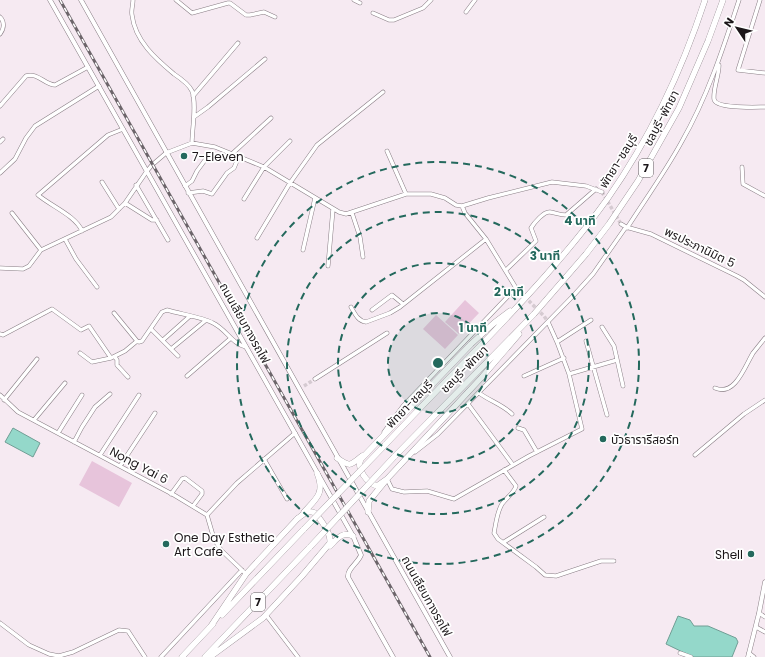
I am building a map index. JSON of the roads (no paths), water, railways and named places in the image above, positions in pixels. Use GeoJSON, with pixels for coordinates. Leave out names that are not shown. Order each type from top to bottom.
{"type":"FeatureCollection","features":[{"type":"Feature","properties":{"kind":"highway","name":"พัทยา-ชลบุรี"},"geometry":{"type":"LineString","coordinates":[[181,657],[523,301],[567,252],[608,197],[649,130],[675,77],[705,0]]}},
{"type":"Feature","properties":{"kind":"highway","name":"ชลบุรี-พัทยา"},"geometry":{"type":"LineString","coordinates":[[205,657],[399,451],[534,314],[586,254],[638,182],[679,108],[708,41],[722,0]]}},
{"type":"Feature","properties":{"kind":"highway"},"geometry":{"type":"LineString","coordinates":[[387,479],[377,486],[370,483],[366,479],[360,465],[361,459],[471,344],[494,323],[523,301]]}},
{"type":"Feature","properties":{"kind":"highway"},"geometry":{"type":"LineString","coordinates":[[368,512],[369,501],[387,479],[497,361],[534,314]]}},
{"type":"Feature","properties":{"kind":"highway"},"geometry":{"type":"LineString","coordinates":[[337,458],[346,464],[351,464],[366,453]]}},
{"type":"Feature","properties":{"kind":"highway"},"geometry":{"type":"LineString","coordinates":[[296,520],[319,493],[321,484],[317,473]]}},
{"type":"Feature","properties":{"kind":"highway"},"geometry":{"type":"LineString","coordinates":[[211,626],[244,572],[296,520],[304,513],[313,511],[319,517],[331,541],[302,576]]}},
{"type":"Feature","properties":{"kind":"highway"},"geometry":{"type":"LineString","coordinates":[[210,657],[266,615],[340,536],[349,534],[353,536]]}},
{"type":"Feature","properties":{"kind":"street","name":"ถนนเลียบทางรถไฟ"},"geometry":{"type":"LineString","coordinates":[[50,0],[353,536],[361,555],[349,572],[348,578],[393,657]]}},
{"type":"Feature","properties":{"kind":"street","name":"ถนนเลียบทางรถไฟ"},"geometry":{"type":"LineString","coordinates":[[81,0],[450,657]]}},
{"type":"Feature","properties":{"kind":"street"},"geometry":{"type":"LineString","coordinates":[[133,0],[132,14],[134,26],[150,53],[183,81],[192,91],[194,117],[192,143]]}},
{"type":"Feature","properties":{"kind":"street"},"geometry":{"type":"LineString","coordinates":[[176,0],[182,2],[192,13],[220,2],[230,3],[246,15],[264,12],[275,17]]}},
{"type":"Feature","properties":{"kind":"street"},"geometry":{"type":"LineString","coordinates":[[354,0],[360,3]]}},
{"type":"Feature","properties":{"kind":"street"},"geometry":{"type":"LineString","coordinates":[[373,13],[389,20],[394,20],[423,8],[431,0]]}},
{"type":"Feature","properties":{"kind":"street"},"geometry":{"type":"LineString","coordinates":[[466,12],[475,0]]}},
{"type":"Feature","properties":{"kind":"street"},"geometry":{"type":"LineString","coordinates":[[404,460],[438,434],[548,322],[592,274],[627,228],[681,143],[704,99],[719,62],[739,0]]}},
{"type":"Feature","properties":{"kind":"street"},"geometry":{"type":"LineString","coordinates":[[760,0],[738,70],[765,74]]}},
{"type":"Feature","properties":{"kind":"street"},"geometry":{"type":"LineString","coordinates":[[0,17],[3,22],[3,30],[0,34]]}},
{"type":"Feature","properties":{"kind":"street"},"geometry":{"type":"LineString","coordinates":[[193,96],[238,43]]}},
{"type":"Feature","properties":{"kind":"street"},"geometry":{"type":"LineString","coordinates":[[194,117],[265,59]]}},
{"type":"Feature","properties":{"kind":"street"},"geometry":{"type":"LineString","coordinates":[[719,62],[714,91],[714,101],[716,104],[727,106],[765,107]]}},
{"type":"Feature","properties":{"kind":"street"},"geometry":{"type":"LineString","coordinates":[[0,106],[26,76],[37,76],[52,85],[55,85],[88,67]]}},
{"type":"Feature","properties":{"kind":"street"},"geometry":{"type":"LineString","coordinates":[[0,173],[15,159],[26,138],[35,126],[98,86]]}},
{"type":"Feature","properties":{"kind":"street"},"geometry":{"type":"LineString","coordinates":[[257,238],[290,184],[317,145],[384,92]]}},
{"type":"Feature","properties":{"kind":"street"},"geometry":{"type":"LineString","coordinates":[[233,153],[271,118]]}},
{"type":"Feature","properties":{"kind":"street"},"geometry":{"type":"LineString","coordinates":[[82,231],[70,216],[52,206],[38,195],[108,135],[123,129]]}},
{"type":"Feature","properties":{"kind":"street"},"geometry":{"type":"LineString","coordinates":[[244,199],[264,166],[290,141]]}},
{"type":"Feature","properties":{"kind":"street"},"geometry":{"type":"LineString","coordinates":[[0,268],[23,269],[29,266],[42,250],[111,217],[125,203],[147,171],[166,153],[192,143],[211,146],[233,153],[264,166],[290,184],[339,212],[346,214],[406,194],[431,194],[445,198],[456,205],[462,206],[552,182],[586,186],[602,192]]}},
{"type":"Feature","properties":{"kind":"street"},"geometry":{"type":"LineString","coordinates":[[387,151],[406,194]]}},
{"type":"Feature","properties":{"kind":"street"},"geometry":{"type":"LineString","coordinates":[[185,186],[192,181],[208,156]]}},
{"type":"Feature","properties":{"kind":"street"},"geometry":{"type":"LineString","coordinates":[[188,192],[203,191],[212,194],[227,173],[234,168],[239,156]]}},
{"type":"Feature","properties":{"kind":"street"},"geometry":{"type":"LineString","coordinates":[[742,167],[743,184],[765,196]]}},
{"type":"Feature","properties":{"kind":"street"},"geometry":{"type":"LineString","coordinates":[[102,182],[119,209]]}},
{"type":"Feature","properties":{"kind":"street"},"geometry":{"type":"LineString","coordinates":[[136,185],[168,240]]}},
{"type":"Feature","properties":{"kind":"street"},"geometry":{"type":"LineString","coordinates":[[506,270],[536,241],[531,228],[545,213],[549,212],[561,215],[568,214],[596,189]]}},
{"type":"Feature","properties":{"kind":"street"},"geometry":{"type":"LineString","coordinates":[[303,250],[315,198]]}},
{"type":"Feature","properties":{"kind":"street"},"geometry":{"type":"LineString","coordinates":[[125,203],[152,220],[157,220]]}},
{"type":"Feature","properties":{"kind":"street"},"geometry":{"type":"LineString","coordinates":[[462,206],[465,213],[486,240],[516,288],[521,293]]}},
{"type":"Feature","properties":{"kind":"street"},"geometry":{"type":"LineString","coordinates":[[328,266],[334,209]]}},
{"type":"Feature","properties":{"kind":"street"},"geometry":{"type":"LineString","coordinates":[[352,213],[360,237],[363,257]]}},
{"type":"Feature","properties":{"kind":"street"},"geometry":{"type":"LineString","coordinates":[[12,214],[42,250]]}},
{"type":"Feature","properties":{"kind":"street","name":"พรประภานิมิต 5"},"geometry":{"type":"LineString","coordinates":[[621,224],[627,228],[651,234],[737,276],[765,298]]}},
{"type":"Feature","properties":{"kind":"street"},"geometry":{"type":"LineString","coordinates":[[65,239],[76,259],[97,287]]}},
{"type":"Feature","properties":{"kind":"street"},"geometry":{"type":"LineString","coordinates":[[351,307],[358,319],[362,322],[366,322],[390,312],[403,304],[486,240]]}},
{"type":"Feature","properties":{"kind":"street"},"geometry":{"type":"LineString","coordinates":[[376,442],[403,406],[516,288]]}},
{"type":"Feature","properties":{"kind":"street"},"geometry":{"type":"LineString","coordinates":[[372,310],[392,295],[403,304]]}},
{"type":"Feature","properties":{"kind":"street"},"geometry":{"type":"LineString","coordinates":[[0,334],[3,335],[52,309],[80,330],[89,326],[113,358],[117,360],[117,365],[128,377]]}},
{"type":"Feature","properties":{"kind":"street"},"geometry":{"type":"LineString","coordinates":[[80,353],[92,362],[113,358],[137,341],[142,341],[164,310],[190,316],[216,325],[236,343],[246,347]]}},
{"type":"Feature","properties":{"kind":"street"},"geometry":{"type":"LineString","coordinates":[[114,313],[137,341]]}},
{"type":"Feature","properties":{"kind":"street"},"geometry":{"type":"LineString","coordinates":[[163,340],[190,316]]}},
{"type":"Feature","properties":{"kind":"street"},"geometry":{"type":"LineString","coordinates":[[557,342],[591,320]]}},
{"type":"Feature","properties":{"kind":"street"},"geometry":{"type":"LineString","coordinates":[[171,349],[205,321]]}},
{"type":"Feature","properties":{"kind":"street"},"geometry":{"type":"LineString","coordinates":[[387,479],[392,489],[404,492],[427,491],[454,499],[513,465],[582,429],[564,358],[548,322]]}},
{"type":"Feature","properties":{"kind":"street"},"geometry":{"type":"LineString","coordinates":[[602,327],[614,346],[623,386]]}},
{"type":"Feature","properties":{"kind":"street"},"geometry":{"type":"LineString","coordinates":[[151,329],[178,356]]}},
{"type":"Feature","properties":{"kind":"street"},"geometry":{"type":"LineString","coordinates":[[315,379],[387,333]]}},
{"type":"Feature","properties":{"kind":"street"},"geometry":{"type":"LineString","coordinates":[[187,376],[231,338]]}},
{"type":"Feature","properties":{"kind":"street"},"geometry":{"type":"LineString","coordinates":[[715,388],[720,391],[725,391],[735,382],[744,372],[754,352],[765,338]]}},
{"type":"Feature","properties":{"kind":"street"},"geometry":{"type":"LineString","coordinates":[[586,342],[607,415]]}},
{"type":"Feature","properties":{"kind":"street"},"geometry":{"type":"LineString","coordinates":[[524,376],[564,358]]}},
{"type":"Feature","properties":{"kind":"street"},"geometry":{"type":"LineString","coordinates":[[4,400],[38,359]]}},
{"type":"Feature","properties":{"kind":"street"},"geometry":{"type":"LineString","coordinates":[[569,374],[617,360]]}},
{"type":"Feature","properties":{"kind":"street"},"geometry":{"type":"LineString","coordinates":[[34,420],[65,383]]}},
{"type":"Feature","properties":{"kind":"street"},"geometry":{"type":"LineString","coordinates":[[299,389],[304,386]]}},
{"type":"Feature","properties":{"kind":"street"},"geometry":{"type":"LineString","coordinates":[[479,393],[508,410],[512,414]]}},
{"type":"Feature","properties":{"kind":"street"},"geometry":{"type":"LineString","coordinates":[[74,442],[95,407],[110,394]]}},
{"type":"Feature","properties":{"kind":"street","name":"Nong Yai 6"},"geometry":{"type":"LineString","coordinates":[[0,395],[18,412],[120,466],[207,515]]}},
{"type":"Feature","properties":{"kind":"street"},"geometry":{"type":"LineString","coordinates":[[58,433],[82,395]]}},
{"type":"Feature","properties":{"kind":"street"},"geometry":{"type":"LineString","coordinates":[[100,456],[139,395]]}},
{"type":"Feature","properties":{"kind":"street"},"geometry":{"type":"LineString","coordinates":[[695,455],[744,414],[765,400]]}},
{"type":"Feature","properties":{"kind":"street"},"geometry":{"type":"LineString","coordinates":[[468,404],[513,465]]}},
{"type":"Feature","properties":{"kind":"street"},"geometry":{"type":"LineString","coordinates":[[120,466],[155,413]]}},
{"type":"Feature","properties":{"kind":"street"},"geometry":{"type":"LineString","coordinates":[[518,428],[524,430],[537,452]]}},
{"type":"Feature","properties":{"kind":"street"},"geometry":{"type":"LineString","coordinates":[[161,657],[244,572],[221,550],[214,539],[207,515],[235,485],[295,432]]}},
{"type":"Feature","properties":{"kind":"street"},"geometry":{"type":"LineString","coordinates":[[264,459],[287,499]]}},
{"type":"Feature","properties":{"kind":"street"},"geometry":{"type":"LineString","coordinates":[[504,470],[516,486],[515,490],[501,506],[494,533],[498,539],[548,576],[556,576],[601,561],[614,561]]}},
{"type":"Feature","properties":{"kind":"street"},"geometry":{"type":"LineString","coordinates":[[171,494],[182,479],[185,478],[202,491],[202,494],[193,506]]}},
{"type":"Feature","properties":{"kind":"street"},"geometry":{"type":"LineString","coordinates":[[504,542],[544,517]]}},
{"type":"Feature","properties":{"kind":"street"},"geometry":{"type":"LineString","coordinates":[[754,657],[748,655],[756,626],[765,582]]}},
{"type":"Feature","properties":{"kind":"street"},"geometry":{"type":"LineString","coordinates":[[759,613],[765,617]]}},
{"type":"Feature","properties":{"kind":"street"},"geometry":{"type":"LineString","coordinates":[[266,615],[298,657]]}},
{"type":"Feature","properties":{"kind":"street"},"geometry":{"type":"LineString","coordinates":[[0,623],[29,645],[49,654],[58,656],[73,652],[119,630],[128,631],[145,657]]}},
{"type":"Feature","properties":{"kind":"street"},"geometry":{"type":"LineString","coordinates":[[756,626],[765,632]]}},
{"type":"Feature","properties":{"kind":"street"},"geometry":{"type":"LineString","coordinates":[[680,653],[691,657]]}},
{"type":"Feature","properties":{"kind":"tunnel"},"geometry":{"type":"LineString","coordinates":[[602,192],[621,224]]}},
{"type":"Feature","properties":{"kind":"tunnel"},"geometry":{"type":"LineString","coordinates":[[521,293],[548,322]]}},
{"type":"Feature","properties":{"kind":"tunnel"},"geometry":{"type":"LineString","coordinates":[[304,386],[315,379]]}},
{"type":"Feature","properties":{"kind":"railway"},"geometry":{"type":"LineString","coordinates":[[60,0],[430,657]]}},
{"type":"Feature","properties":{"kind":"place","name":"7-Eleven"},"geometry":{"type":"Point","coordinates":[184,156]}},
{"type":"Feature","properties":{"kind":"place","name":"บัวธารารีสอร์ท"},"geometry":{"type":"Point","coordinates":[603,439]}},
{"type":"Feature","properties":{"kind":"place","name":"One Day Esthetic Art Cafe"},"geometry":{"type":"Point","coordinates":[166,544]}},
{"type":"Feature","properties":{"kind":"place","name":"Shell"},"geometry":{"type":"Point","coordinates":[751,554]}}]}
